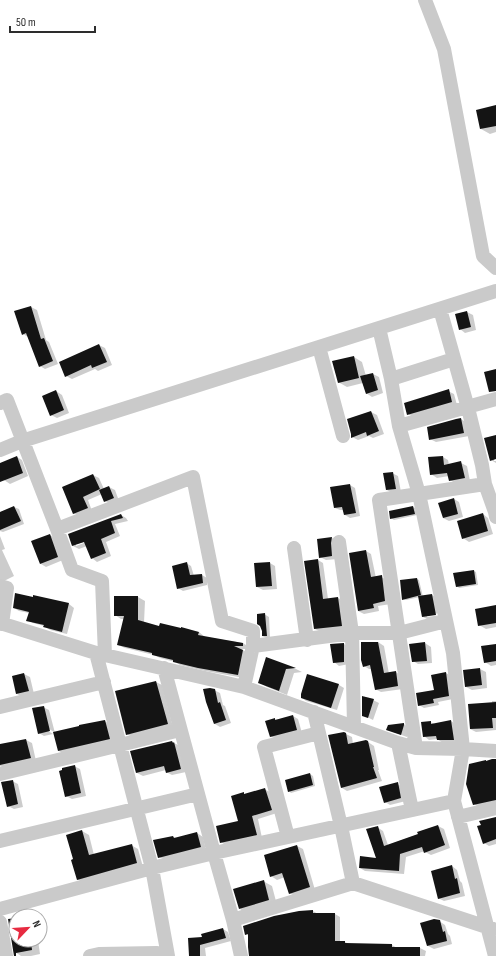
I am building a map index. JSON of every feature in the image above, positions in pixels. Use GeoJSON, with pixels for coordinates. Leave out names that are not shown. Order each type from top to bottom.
{"type":"FeatureCollection","features":[{"type":"Feature","properties":{"kind":"street"},"geometry":{"type":"LineString","coordinates":[[425,0],[444,49],[483,256],[496,268]]}},
{"type":"Feature","properties":{"kind":"street"},"geometry":{"type":"LineString","coordinates":[[0,450],[22,441],[496,292]]}},
{"type":"Feature","properties":{"kind":"street"},"geometry":{"type":"LineString","coordinates":[[440,309],[468,408],[489,464],[486,484],[496,517]]}},
{"type":"Feature","properties":{"kind":"street"},"geometry":{"type":"LineString","coordinates":[[379,328],[391,379],[399,426],[419,494],[453,653],[463,749],[454,801],[492,928],[495,956]]}},
{"type":"Feature","properties":{"kind":"street"},"geometry":{"type":"LineString","coordinates":[[319,347],[342,436]]}},
{"type":"Feature","properties":{"kind":"street"},"geometry":{"type":"LineString","coordinates":[[391,379],[454,359]]}},
{"type":"Feature","properties":{"kind":"street"},"geometry":{"type":"LineString","coordinates":[[399,426],[496,399]]}},
{"type":"Feature","properties":{"kind":"street"},"geometry":{"type":"LineString","coordinates":[[0,403],[7,400],[72,570],[102,582],[101,654],[104,682],[152,868],[168,956]]}},
{"type":"Feature","properties":{"kind":"street"},"geometry":{"type":"LineString","coordinates":[[57,529],[193,477],[222,621],[253,631],[253,646],[244,686]]}},
{"type":"Feature","properties":{"kind":"street"},"geometry":{"type":"LineString","coordinates":[[416,748],[379,500],[486,484]]}},
{"type":"Feature","properties":{"kind":"street"},"geometry":{"type":"LineString","coordinates":[[339,542],[352,633],[354,726]]}},
{"type":"Feature","properties":{"kind":"street"},"geometry":{"type":"LineString","coordinates":[[294,548],[307,640]]}},
{"type":"Feature","properties":{"kind":"street"},"geometry":{"type":"LineString","coordinates":[[0,586],[8,588],[1,624],[101,654],[244,686],[398,743],[416,748],[496,751]]}},
{"type":"Feature","properties":{"kind":"street"},"geometry":{"type":"LineString","coordinates":[[253,646],[352,633],[399,633],[446,621]]}},
{"type":"Feature","properties":{"kind":"street"},"geometry":{"type":"LineString","coordinates":[[164,668],[233,920],[241,956]]}},
{"type":"Feature","properties":{"kind":"street"},"geometry":{"type":"LineString","coordinates":[[0,707],[104,682]]}},
{"type":"Feature","properties":{"kind":"street"},"geometry":{"type":"LineString","coordinates":[[314,712],[353,884]]}},
{"type":"Feature","properties":{"kind":"street"},"geometry":{"type":"LineString","coordinates":[[0,774],[180,730]]}},
{"type":"Feature","properties":{"kind":"street"},"geometry":{"type":"LineString","coordinates":[[288,837],[264,747],[319,733]]}},
{"type":"Feature","properties":{"kind":"street"},"geometry":{"type":"LineString","coordinates":[[398,743],[412,810]]}},
{"type":"Feature","properties":{"kind":"street"},"geometry":{"type":"LineString","coordinates":[[0,841],[198,794]]}},
{"type":"Feature","properties":{"kind":"street"},"geometry":{"type":"LineString","coordinates":[[0,910],[152,868],[214,853],[454,801]]}},
{"type":"Feature","properties":{"kind":"street"},"geometry":{"type":"LineString","coordinates":[[458,817],[496,808]]}},
{"type":"Feature","properties":{"kind":"street"},"geometry":{"type":"LineString","coordinates":[[233,920],[353,884],[492,928]]}},
{"type":"Feature","properties":{"kind":"street"},"geometry":{"type":"LineString","coordinates":[[0,922],[6,956]]}},
{"type":"Feature","properties":{"kind":"street"},"geometry":{"type":"LineString","coordinates":[[90,956],[98,954],[157,953],[159,956]]}},
{"type":"Feature","properties":{"kind":"building"},"geometry":{"type":"Polygon","coordinates":[[[496,105],[496,126],[480,129],[476,110],[496,105]]]}},
{"type":"Feature","properties":{"kind":"building"},"geometry":{"type":"Polygon","coordinates":[[[31,306],[41,339],[44,338],[53,361],[39,367],[26,333],[22,335],[14,311],[31,306]]]}},
{"type":"Feature","properties":{"kind":"building"},"geometry":{"type":"Polygon","coordinates":[[[467,311],[471,327],[459,330],[455,314],[467,311]]]}},
{"type":"Feature","properties":{"kind":"building"},"geometry":{"type":"Polygon","coordinates":[[[99,344],[107,362],[92,368],[91,365],[65,377],[59,362],[99,344]]]}},
{"type":"Feature","properties":{"kind":"building"},"geometry":{"type":"Polygon","coordinates":[[[354,356],[359,378],[338,383],[332,361],[354,356]]]}},
{"type":"Feature","properties":{"kind":"building"},"geometry":{"type":"Polygon","coordinates":[[[496,369],[496,391],[489,392],[484,372],[496,369]]]}},
{"type":"Feature","properties":{"kind":"building"},"geometry":{"type":"Polygon","coordinates":[[[373,373],[378,390],[366,394],[360,376],[373,373]]]}},
{"type":"Feature","properties":{"kind":"building"},"geometry":{"type":"Polygon","coordinates":[[[449,389],[452,402],[407,415],[404,403],[449,389]]]}},
{"type":"Feature","properties":{"kind":"building"},"geometry":{"type":"Polygon","coordinates":[[[56,390],[64,410],[50,416],[42,396],[56,390]]]}},
{"type":"Feature","properties":{"kind":"building"},"geometry":{"type":"Polygon","coordinates":[[[371,411],[379,431],[367,436],[366,432],[351,438],[347,419],[371,411]]]}},
{"type":"Feature","properties":{"kind":"building"},"geometry":{"type":"Polygon","coordinates":[[[461,418],[464,433],[429,440],[427,427],[461,418]]]}},
{"type":"Feature","properties":{"kind":"building"},"geometry":{"type":"Polygon","coordinates":[[[496,435],[496,459],[490,461],[484,438],[496,435]]]}},
{"type":"Feature","properties":{"kind":"building"},"geometry":{"type":"Polygon","coordinates":[[[17,456],[23,473],[0,482],[0,463],[17,456]]]}},
{"type":"Feature","properties":{"kind":"building"},"geometry":{"type":"Polygon","coordinates":[[[443,456],[444,465],[461,461],[465,478],[449,481],[447,473],[430,475],[428,457],[443,456]]]}},
{"type":"Feature","properties":{"kind":"building"},"geometry":{"type":"Polygon","coordinates":[[[393,472],[396,489],[386,490],[383,473],[393,472]]]}},
{"type":"Feature","properties":{"kind":"building"},"geometry":{"type":"Polygon","coordinates":[[[93,474],[100,489],[83,497],[88,508],[73,514],[62,487],[93,474]]]}},
{"type":"Feature","properties":{"kind":"building"},"geometry":{"type":"Polygon","coordinates":[[[350,484],[356,513],[344,515],[342,507],[334,508],[330,487],[350,484]]]}},
{"type":"Feature","properties":{"kind":"building"},"geometry":{"type":"Polygon","coordinates":[[[109,486],[114,498],[104,502],[99,490],[109,486]]]}},
{"type":"Feature","properties":{"kind":"building"},"geometry":{"type":"Polygon","coordinates":[[[454,498],[458,514],[443,518],[438,503],[454,498]]]}},
{"type":"Feature","properties":{"kind":"building"},"geometry":{"type":"Polygon","coordinates":[[[14,506],[21,521],[0,530],[0,512],[14,506]]]}},
{"type":"Feature","properties":{"kind":"building"},"geometry":{"type":"Polygon","coordinates":[[[413,506],[415,514],[390,519],[389,511],[413,506]]]}},
{"type":"Feature","properties":{"kind":"building"},"geometry":{"type":"Polygon","coordinates":[[[483,513],[488,531],[462,539],[457,521],[483,513]]]}},
{"type":"Feature","properties":{"kind":"building"},"geometry":{"type":"Polygon","coordinates":[[[121,514],[123,518],[111,521],[115,533],[101,539],[106,553],[91,559],[84,542],[72,546],[68,534],[121,514]]]}},
{"type":"Feature","properties":{"kind":"building"},"geometry":{"type":"Polygon","coordinates":[[[50,534],[58,557],[40,564],[31,541],[50,534]]]}},
{"type":"Feature","properties":{"kind":"building"},"geometry":{"type":"Polygon","coordinates":[[[332,537],[332,556],[319,558],[317,539],[332,537]]]}},
{"type":"Feature","properties":{"kind":"building"},"geometry":{"type":"Polygon","coordinates":[[[366,550],[371,577],[382,575],[385,601],[373,604],[374,608],[358,611],[349,553],[366,550]]]}},
{"type":"Feature","properties":{"kind":"building"},"geometry":{"type":"Polygon","coordinates":[[[318,559],[323,599],[338,597],[342,626],[314,629],[304,561],[318,559]]]}},
{"type":"Feature","properties":{"kind":"building"},"geometry":{"type":"Polygon","coordinates":[[[187,562],[190,575],[202,574],[203,583],[177,589],[172,566],[187,562]]]}},
{"type":"Feature","properties":{"kind":"building"},"geometry":{"type":"Polygon","coordinates":[[[270,562],[272,586],[256,587],[254,563],[270,562]]]}},
{"type":"Feature","properties":{"kind":"building"},"geometry":{"type":"Polygon","coordinates":[[[474,570],[476,584],[456,587],[453,573],[474,570]]]}},
{"type":"Feature","properties":{"kind":"building"},"geometry":{"type":"Polygon","coordinates":[[[417,578],[421,595],[402,600],[400,580],[417,578]]]}},
{"type":"Feature","properties":{"kind":"building"},"geometry":{"type":"Polygon","coordinates":[[[15,593],[33,597],[33,595],[69,603],[62,632],[43,627],[44,625],[26,621],[29,612],[13,608],[15,593]]]}},
{"type":"Feature","properties":{"kind":"building"},"geometry":{"type":"Polygon","coordinates":[[[432,594],[436,615],[422,617],[418,596],[432,594]]]}},
{"type":"Feature","properties":{"kind":"building"},"geometry":{"type":"Polygon","coordinates":[[[114,596],[138,596],[138,620],[159,626],[160,623],[181,627],[199,632],[198,635],[243,643],[243,646],[234,646],[243,650],[238,675],[173,662],[173,660],[152,655],[152,653],[117,645],[124,616],[114,616],[114,596]]]}},
{"type":"Feature","properties":{"kind":"building"},"geometry":{"type":"Polygon","coordinates":[[[496,605],[496,623],[478,626],[475,609],[496,605]]]}},
{"type":"Feature","properties":{"kind":"building"},"geometry":{"type":"Polygon","coordinates":[[[265,613],[267,636],[262,636],[260,626],[257,624],[257,614],[265,613]]]}},
{"type":"Feature","properties":{"kind":"building"},"geometry":{"type":"Polygon","coordinates":[[[361,642],[378,642],[384,673],[396,671],[398,686],[375,690],[370,665],[363,667],[361,660],[361,642]]]}},
{"type":"Feature","properties":{"kind":"building"},"geometry":{"type":"Polygon","coordinates":[[[425,642],[427,661],[412,662],[409,644],[425,642]]]}},
{"type":"Feature","properties":{"kind":"building"},"geometry":{"type":"Polygon","coordinates":[[[344,643],[344,662],[333,663],[330,644],[344,643]]]}},
{"type":"Feature","properties":{"kind":"building"},"geometry":{"type":"Polygon","coordinates":[[[496,644],[496,661],[484,663],[481,646],[496,644]]]}},
{"type":"Feature","properties":{"kind":"building"},"geometry":{"type":"Polygon","coordinates":[[[266,657],[296,668],[286,669],[279,691],[258,683],[266,657]]]}},
{"type":"Feature","properties":{"kind":"building"},"geometry":{"type":"Polygon","coordinates":[[[480,668],[482,685],[465,687],[463,670],[480,668]]]}},
{"type":"Feature","properties":{"kind":"building"},"geometry":{"type":"Polygon","coordinates":[[[446,672],[449,696],[433,699],[434,703],[418,706],[416,693],[434,690],[431,675],[446,672]]]}},
{"type":"Feature","properties":{"kind":"building"},"geometry":{"type":"Polygon","coordinates":[[[24,673],[29,691],[16,694],[12,676],[24,673]]]}},
{"type":"Feature","properties":{"kind":"building"},"geometry":{"type":"Polygon","coordinates":[[[307,674],[339,684],[331,708],[301,698],[307,674]]]}},
{"type":"Feature","properties":{"kind":"building"},"geometry":{"type":"Polygon","coordinates":[[[156,681],[168,724],[126,735],[115,691],[156,681]]]}},
{"type":"Feature","properties":{"kind":"building"},"geometry":{"type":"Polygon","coordinates":[[[203,689],[215,689],[218,703],[220,702],[226,720],[214,724],[203,689]]]}},
{"type":"Feature","properties":{"kind":"building"},"geometry":{"type":"Polygon","coordinates":[[[362,696],[374,699],[368,718],[362,716],[362,696]]]}},
{"type":"Feature","properties":{"kind":"building"},"geometry":{"type":"Polygon","coordinates":[[[496,702],[496,718],[492,718],[493,728],[470,729],[468,704],[496,702]]]}},
{"type":"Feature","properties":{"kind":"building"},"geometry":{"type":"Polygon","coordinates":[[[44,706],[50,731],[38,734],[32,708],[44,706]]]}},
{"type":"Feature","properties":{"kind":"building"},"geometry":{"type":"Polygon","coordinates":[[[293,715],[297,730],[270,737],[265,721],[293,715]]]}},
{"type":"Feature","properties":{"kind":"building"},"geometry":{"type":"Polygon","coordinates":[[[105,720],[110,739],[58,751],[53,732],[105,720]]]}},
{"type":"Feature","properties":{"kind":"building"},"geometry":{"type":"Polygon","coordinates":[[[451,720],[454,740],[437,740],[436,736],[423,737],[421,722],[431,721],[431,724],[451,720]]]}},
{"type":"Feature","properties":{"kind":"building"},"geometry":{"type":"Polygon","coordinates":[[[404,723],[401,735],[386,730],[388,725],[404,723]]]}},
{"type":"Feature","properties":{"kind":"building"},"geometry":{"type":"Polygon","coordinates":[[[344,732],[346,733],[348,744],[366,740],[368,741],[373,767],[377,778],[341,788],[328,735],[344,732]]]}},
{"type":"Feature","properties":{"kind":"building"},"geometry":{"type":"Polygon","coordinates":[[[26,739],[31,758],[0,765],[0,744],[26,739]]]}},
{"type":"Feature","properties":{"kind":"building"},"geometry":{"type":"Polygon","coordinates":[[[172,741],[173,743],[174,742],[181,769],[166,773],[164,766],[136,773],[130,751],[172,741]]]}},
{"type":"Feature","properties":{"kind":"building"},"geometry":{"type":"Polygon","coordinates":[[[496,759],[496,800],[473,805],[466,784],[469,764],[496,759]]]}},
{"type":"Feature","properties":{"kind":"building"},"geometry":{"type":"Polygon","coordinates":[[[75,765],[81,793],[65,797],[59,771],[62,770],[62,768],[75,765]]]}},
{"type":"Feature","properties":{"kind":"building"},"geometry":{"type":"Polygon","coordinates":[[[310,773],[313,785],[288,792],[285,780],[310,773]]]}},
{"type":"Feature","properties":{"kind":"building"},"geometry":{"type":"Polygon","coordinates":[[[13,780],[18,804],[7,807],[1,782],[13,780]]]}},
{"type":"Feature","properties":{"kind":"building"},"geometry":{"type":"Polygon","coordinates":[[[398,782],[401,798],[384,803],[379,787],[398,782]]]}},
{"type":"Feature","properties":{"kind":"building"},"geometry":{"type":"Polygon","coordinates":[[[265,788],[272,810],[252,816],[257,835],[220,843],[216,826],[238,821],[231,796],[265,788]]]}},
{"type":"Feature","properties":{"kind":"building"},"geometry":{"type":"Polygon","coordinates":[[[496,817],[496,839],[483,844],[477,826],[481,825],[479,821],[496,817]]]}},
{"type":"Feature","properties":{"kind":"building"},"geometry":{"type":"Polygon","coordinates":[[[438,825],[445,845],[424,853],[422,847],[400,854],[399,871],[359,868],[360,856],[376,858],[366,829],[378,826],[384,846],[438,825]]]}},
{"type":"Feature","properties":{"kind":"building"},"geometry":{"type":"Polygon","coordinates":[[[82,830],[89,855],[132,844],[137,863],[77,880],[66,835],[82,830]]]}},
{"type":"Feature","properties":{"kind":"building"},"geometry":{"type":"Polygon","coordinates":[[[197,832],[201,847],[158,858],[153,840],[173,836],[174,838],[197,832]]]}},
{"type":"Feature","properties":{"kind":"building"},"geometry":{"type":"Polygon","coordinates":[[[297,845],[310,887],[289,894],[282,873],[270,877],[264,855],[297,845]]]}},
{"type":"Feature","properties":{"kind":"building"},"geometry":{"type":"Polygon","coordinates":[[[452,865],[455,879],[457,878],[460,893],[438,899],[431,871],[452,865]]]}},
{"type":"Feature","properties":{"kind":"building"},"geometry":{"type":"Polygon","coordinates":[[[264,880],[269,900],[239,909],[233,889],[264,880]]]}},
{"type":"Feature","properties":{"kind":"building"},"geometry":{"type":"Polygon","coordinates":[[[313,910],[313,913],[335,913],[335,941],[345,941],[345,943],[392,944],[392,947],[420,947],[420,956],[249,956],[248,934],[245,935],[243,926],[274,916],[313,910]]]}},
{"type":"Feature","properties":{"kind":"building"},"geometry":{"type":"Polygon","coordinates":[[[434,919],[440,920],[443,932],[445,931],[447,941],[427,946],[420,923],[434,919]]]}},
{"type":"Feature","properties":{"kind":"building"},"geometry":{"type":"Polygon","coordinates":[[[223,928],[226,938],[200,945],[200,956],[189,956],[188,938],[202,937],[201,934],[223,928]]]}},
{"type":"Feature","properties":{"kind":"building"},"geometry":{"type":"Polygon","coordinates":[[[13,948],[32,948],[32,950],[16,953],[16,956],[14,956],[13,948]]]}}]}
